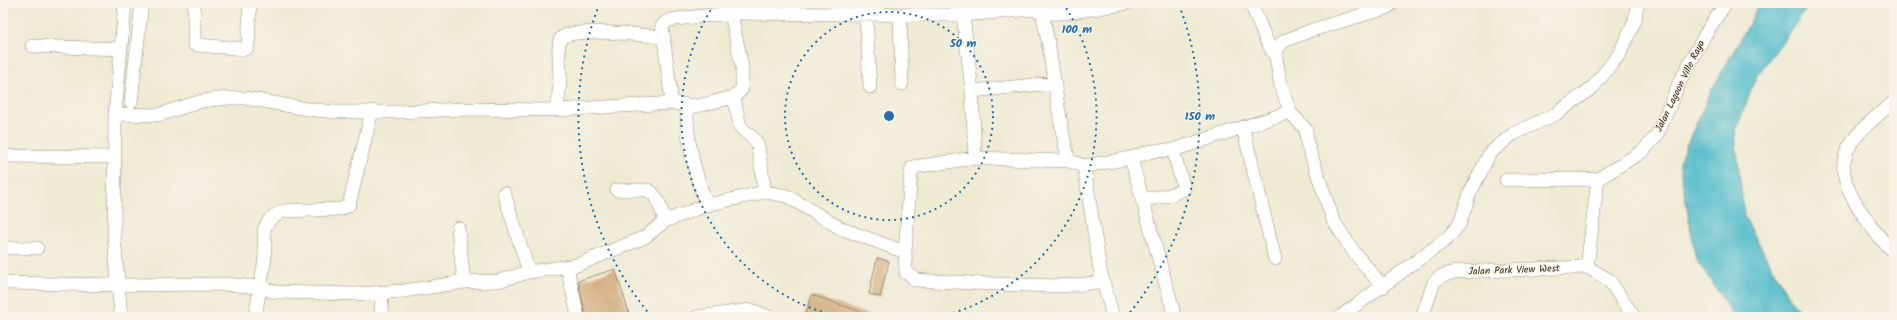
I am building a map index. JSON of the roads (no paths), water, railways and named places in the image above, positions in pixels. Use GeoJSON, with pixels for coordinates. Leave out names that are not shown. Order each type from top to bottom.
{"type":"FeatureCollection","features":[{"type":"Feature","properties":{"kind":"street"},"geometry":{"type":"LineString","coordinates":[[121,317],[114,236],[115,114],[125,3]]}},
{"type":"Feature","properties":{"kind":"street"},"geometry":{"type":"LineString","coordinates":[[131,102],[142,3]]}},
{"type":"Feature","properties":{"kind":"street"},"geometry":{"type":"LineString","coordinates":[[194,3],[194,44],[197,46],[245,49],[248,47],[250,3]]}},
{"type":"Feature","properties":{"kind":"street"},"geometry":{"type":"LineString","coordinates":[[672,103],[662,26],[668,21],[731,13],[963,15],[1036,8],[1060,13],[1127,3]]}},
{"type":"Feature","properties":{"kind":"street"},"geometry":{"type":"LineString","coordinates":[[1252,3],[1266,40],[1276,57]]}},
{"type":"Feature","properties":{"kind":"street"},"geometry":{"type":"LineString","coordinates":[[1383,287],[1353,251],[1333,220],[1306,143],[1306,130],[1290,112],[1280,86],[1276,57],[1278,49],[1284,41],[1312,30],[1386,8],[1393,3]]}},
{"type":"Feature","properties":{"kind":"street"},"geometry":{"type":"LineString","coordinates":[[1342,316],[1448,238],[1460,223],[1470,193],[1490,153],[1513,134],[1556,114],[1593,87],[1620,53],[1635,20],[1637,3]]}},
{"type":"Feature","properties":{"kind":"street","name":"Jalan Lagoon Ville Raya"},"geometry":{"type":"LineString","coordinates":[[1598,179],[1643,151],[1656,135],[1680,82],[1706,33],[1726,3]]}},
{"type":"Feature","properties":{"kind":"street"},"geometry":{"type":"LineString","coordinates":[[1036,8],[1050,46],[1064,144],[1069,161]]}},
{"type":"Feature","properties":{"kind":"street"},"geometry":{"type":"LineString","coordinates":[[115,114],[158,115],[202,101],[228,98],[245,98],[307,109],[336,112],[557,110],[672,103],[687,106],[714,103],[734,97],[742,89],[742,66],[731,13]]}},
{"type":"Feature","properties":{"kind":"street"},"geometry":{"type":"LineString","coordinates":[[900,14],[902,84]]}},
{"type":"Feature","properties":{"kind":"street"},"geometry":{"type":"LineString","coordinates":[[866,15],[870,87]]}},
{"type":"Feature","properties":{"kind":"street"},"geometry":{"type":"LineString","coordinates":[[963,15],[972,90],[975,158]]}},
{"type":"Feature","properties":{"kind":"street"},"geometry":{"type":"LineString","coordinates":[[557,110],[560,77],[559,45],[560,39],[563,35],[569,33],[590,32],[664,37]]}},
{"type":"Feature","properties":{"kind":"street"},"geometry":{"type":"LineString","coordinates":[[32,46],[120,49]]}},
{"type":"Feature","properties":{"kind":"street"},"geometry":{"type":"LineString","coordinates":[[972,90],[1054,82]]}},
{"type":"Feature","properties":{"kind":"street"},"geometry":{"type":"LineString","coordinates":[[734,97],[740,127],[754,139],[758,146],[765,192]]}},
{"type":"Feature","properties":{"kind":"street"},"geometry":{"type":"LineString","coordinates":[[1894,102],[1870,122],[1846,150],[1842,164],[1844,178],[1854,201],[1886,245],[1894,251]]}},
{"type":"Feature","properties":{"kind":"street"},"geometry":{"type":"LineString","coordinates":[[687,106],[686,129],[690,155],[696,179],[707,205]]}},
{"type":"Feature","properties":{"kind":"street"},"geometry":{"type":"LineString","coordinates":[[255,317],[265,258],[264,229],[270,219],[282,211],[341,209],[349,205],[372,111]]}},
{"type":"Feature","properties":{"kind":"street"},"geometry":{"type":"LineString","coordinates":[[1102,281],[1087,285],[1062,286],[915,280],[912,276],[906,273],[905,252],[911,172],[913,167],[975,158],[1069,161],[1084,166],[1131,158],[1152,152],[1173,150],[1290,112]]}},
{"type":"Feature","properties":{"kind":"street"},"geometry":{"type":"LineString","coordinates":[[1243,128],[1275,258]]}},
{"type":"Feature","properties":{"kind":"street"},"geometry":{"type":"LineString","coordinates":[[1142,200],[1170,195],[1184,189],[1173,150]]}},
{"type":"Feature","properties":{"kind":"street"},"geometry":{"type":"LineString","coordinates":[[3,156],[115,157]]}},
{"type":"Feature","properties":{"kind":"street"},"geometry":{"type":"LineString","coordinates":[[1131,158],[1173,310]]}},
{"type":"Feature","properties":{"kind":"street"},"geometry":{"type":"LineString","coordinates":[[1084,166],[1102,281],[1113,317]]}},
{"type":"Feature","properties":{"kind":"street"},"geometry":{"type":"LineString","coordinates":[[1506,180],[1598,179],[1587,266],[1609,280],[1634,317]]}},
{"type":"Feature","properties":{"kind":"street"},"geometry":{"type":"LineString","coordinates":[[617,190],[648,190],[657,200],[665,221]]}},
{"type":"Feature","properties":{"kind":"street"},"geometry":{"type":"LineString","coordinates":[[3,283],[119,285],[223,284],[260,287],[276,292],[355,294],[404,291],[464,282],[498,281],[530,272],[577,265],[645,237],[665,221],[707,205],[765,192],[787,196],[840,228],[905,252]]}},
{"type":"Feature","properties":{"kind":"street"},"geometry":{"type":"LineString","coordinates":[[504,193],[530,272]]}},
{"type":"Feature","properties":{"kind":"street"},"geometry":{"type":"LineString","coordinates":[[458,228],[464,282]]}},
{"type":"Feature","properties":{"kind":"street"},"geometry":{"type":"LineString","coordinates":[[3,248],[37,248]]}},
{"type":"Feature","properties":{"kind":"street"},"geometry":{"type":"LineString","coordinates":[[567,266],[578,317]]}},
{"type":"Feature","properties":{"kind":"street","name":"Jalan Park View West"},"geometry":{"type":"LineString","coordinates":[[1422,317],[1434,282],[1441,276],[1455,272],[1587,266]]}},
{"type":"Feature","properties":{"kind":"street"},"geometry":{"type":"LineString","coordinates":[[381,317],[382,293]]}},
{"type":"Feature","properties":{"kind":"street"},"geometry":{"type":"LineString","coordinates":[[697,317],[751,310],[769,317]]}},
{"type":"Feature","properties":{"kind":"water"},"geometry":{"type":"Polygon","coordinates":[[[1758,3],[1811,3],[1756,77],[1735,133],[1744,216],[1787,295],[1804,317],[1737,317],[1730,312],[1696,259],[1679,162],[1709,95],[1753,17],[1758,3]]]}}]}
